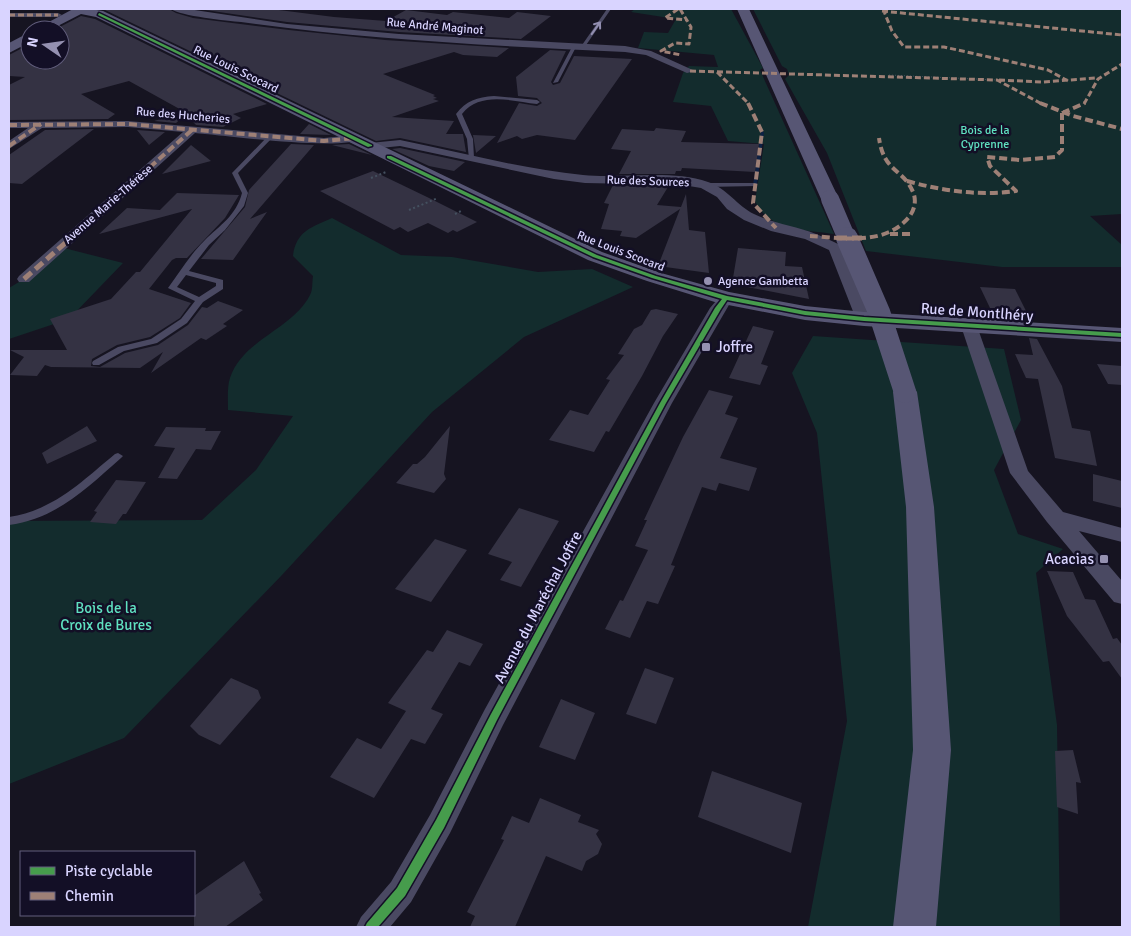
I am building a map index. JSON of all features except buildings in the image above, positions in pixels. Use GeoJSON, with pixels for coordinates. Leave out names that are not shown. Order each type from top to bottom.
{"type":"FeatureCollection","features":[{"type":"Feature","properties":{"kind":"main road"},"geometry":{"type":"LineString","coordinates":[[743,9],[830,199],[879,312],[905,392],[920,507],[932,750],[915,927]]}},
{"type":"Feature","properties":{"kind":"main road"},"geometry":{"type":"LineString","coordinates":[[60,20],[79,11]]}},
{"type":"Feature","properties":{"kind":"main road"},"geometry":{"type":"LineString","coordinates":[[60,20],[79,11]]}},
{"type":"Feature","properties":{"kind":"main road","name":"Rue Louis Scocard"},"geometry":{"type":"LineString","coordinates":[[79,11],[354,138],[595,256],[654,277],[726,298],[830,316]]}},
{"type":"Feature","properties":{"kind":"main road"},"geometry":{"type":"LineString","coordinates":[[9,49],[20,42]]}},
{"type":"Feature","properties":{"kind":"main road","name":"Rue de Montlhéry"},"geometry":{"type":"LineString","coordinates":[[830,316],[1122,336]]}},
{"type":"Feature","properties":{"kind":"street","name":"Rue André Maginot"},"geometry":{"type":"LineString","coordinates":[[175,9],[263,23],[450,41],[578,47],[648,53],[690,71]]}},
{"type":"Feature","properties":{"kind":"street"},"geometry":{"type":"LineString","coordinates":[[217,16],[227,9]]}},
{"type":"Feature","properties":{"kind":"street"},"geometry":{"type":"LineString","coordinates":[[9,15],[79,11]]}},
{"type":"Feature","properties":{"kind":"street"},"geometry":{"type":"LineString","coordinates":[[9,146],[42,124]]}},
{"type":"Feature","properties":{"kind":"street","name":"Rue des Hucheries"},"geometry":{"type":"LineString","coordinates":[[9,125],[128,124],[324,142],[354,138]]}},
{"type":"Feature","properties":{"kind":"street","name":"Avenue Marie-Thérèse"},"geometry":{"type":"LineString","coordinates":[[24,279],[193,129]]}},
{"type":"Feature","properties":{"kind":"street","name":"Rue des Sources"},"geometry":{"type":"LineString","coordinates":[[370,146],[400,143],[554,175],[585,179],[683,181],[705,185],[721,194],[731,206],[748,217],[768,225],[810,236],[835,248],[864,319]]}},
{"type":"Feature","properties":{"kind":"street","name":"Avenue du Maréchal Joffre"},"geometry":{"type":"LineString","coordinates":[[371,927],[401,892],[440,824],[494,717],[663,403],[718,308],[726,298]]}},
{"type":"Feature","properties":{"kind":"street"},"geometry":{"type":"LineString","coordinates":[[969,326],[1018,473],[1122,596]]}},
{"type":"Feature","properties":{"kind":"street"},"geometry":{"type":"LineString","coordinates":[[1054,517],[1122,535]]}},
{"type":"Feature","properties":{"kind":"lane"},"geometry":{"type":"LineString","coordinates":[[407,9],[412,9]]}},
{"type":"Feature","properties":{"kind":"lane"},"geometry":{"type":"LineString","coordinates":[[555,82],[578,47],[610,9]]}},
{"type":"Feature","properties":{"kind":"lane"},"geometry":{"type":"LineString","coordinates":[[471,158],[470,139],[459,114],[463,107],[470,102],[488,98],[537,102]]}},
{"type":"Feature","properties":{"kind":"lane"},"geometry":{"type":"LineString","coordinates":[[200,300],[172,288],[206,242],[223,229],[242,205],[245,193],[235,173],[270,137]]}},
{"type":"Feature","properties":{"kind":"lane"},"geometry":{"type":"LineString","coordinates":[[705,185],[755,185]]}},
{"type":"Feature","properties":{"kind":"lane"},"geometry":{"type":"LineString","coordinates":[[96,363],[121,349],[154,341],[184,321],[200,300],[220,287],[220,282],[184,272]]}},
{"type":"Feature","properties":{"kind":"lane"},"geometry":{"type":"LineString","coordinates":[[9,521],[20,520],[62,503],[118,456]]}},
{"type":"Feature","properties":{"kind":"path"},"geometry":{"type":"LineString","coordinates":[[889,75],[997,80]]}},
{"type":"Feature","properties":{"kind":"path"},"geometry":{"type":"LineString","coordinates":[[409,210],[457,189]]}},
{"type":"Feature","properties":{"kind":"green space"},"geometry":{"type":"Polygon","coordinates":[[[635,9],[731,9],[763,68],[760,70],[834,234],[801,230],[779,224],[761,211],[755,201],[764,144],[728,141],[711,106],[673,102],[683,73],[689,66],[718,67],[714,55],[638,48],[644,32],[668,33],[676,19],[631,12],[635,9]]]}},
{"type":"Feature","properties":{"kind":"green space","name":"Bois de la Cyprenne"},"geometry":{"type":"Polygon","coordinates":[[[753,9],[1122,9],[1122,214],[1090,216],[1122,245],[1122,267],[1002,267],[866,251],[827,153],[785,79],[789,75],[787,69],[782,66],[753,9]]]}},
{"type":"Feature","properties":{"kind":"green space","name":"Bois de la Croix de Bures"},"geometry":{"type":"Polygon","coordinates":[[[332,218],[401,255],[452,257],[538,272],[592,269],[633,287],[524,337],[432,412],[282,575],[124,738],[9,784],[9,521],[202,520],[256,470],[293,416],[228,410],[230,378],[236,365],[245,353],[292,317],[310,295],[313,276],[293,256],[295,248],[301,235],[332,218]]]}},
{"type":"Feature","properties":{"kind":"green space"},"geometry":{"type":"Polygon","coordinates":[[[60,247],[123,263],[69,319],[9,339],[9,288],[24,279],[60,247]]]}},
{"type":"Feature","properties":{"kind":"green space"},"geometry":{"type":"Polygon","coordinates":[[[813,336],[1004,349],[1021,420],[994,470],[1018,534],[1063,549],[1036,573],[1057,725],[1060,927],[808,927],[847,721],[817,433],[792,373],[813,336]]]}},
{"type":"Feature","properties":{"kind":"waterway"},"geometry":{"type":"LineString","coordinates":[[755,185],[762,132]]}},
{"type":"Feature","properties":{"kind":"marked path"},"geometry":{"type":"LineString","coordinates":[[678,9],[665,18],[687,20]]}},
{"type":"Feature","properties":{"kind":"marked path"},"geometry":{"type":"LineString","coordinates":[[680,9],[691,27],[689,44],[675,43],[661,51],[681,55]]}},
{"type":"Feature","properties":{"kind":"marked path"},"geometry":{"type":"LineString","coordinates":[[883,9],[892,31],[904,47],[944,47],[1048,70],[1068,81]]}},
{"type":"Feature","properties":{"kind":"marked path"},"geometry":{"type":"LineString","coordinates":[[882,11],[1122,35]]}},
{"type":"Feature","properties":{"kind":"marked path"},"geometry":{"type":"LineString","coordinates":[[9,15],[58,15]]}},
{"type":"Feature","properties":{"kind":"marked path"},"geometry":{"type":"LineString","coordinates":[[1062,113],[1085,104],[1094,83],[1102,75],[1122,64]]}},
{"type":"Feature","properties":{"kind":"marked path"},"geometry":{"type":"LineString","coordinates":[[690,71],[997,80],[1027,97],[1057,110],[1089,121],[1122,129]]}},
{"type":"Feature","properties":{"kind":"marked path"},"geometry":{"type":"LineString","coordinates":[[717,72],[750,105],[762,132],[753,203],[776,228]]}},
{"type":"Feature","properties":{"kind":"marked path"},"geometry":{"type":"LineString","coordinates":[[999,80],[1043,82],[1096,78]]}},
{"type":"Feature","properties":{"kind":"marked path"},"geometry":{"type":"LineString","coordinates":[[907,181],[939,190],[959,190],[986,195],[1016,191],[990,166],[987,157],[1020,160],[1055,157],[1062,150],[1062,113]]}},
{"type":"Feature","properties":{"kind":"marked path"},"geometry":{"type":"LineString","coordinates":[[9,146],[41,124]]}},
{"type":"Feature","properties":{"kind":"marked path"},"geometry":{"type":"LineString","coordinates":[[9,125],[128,124],[324,141],[355,138]]}},
{"type":"Feature","properties":{"kind":"marked path"},"geometry":{"type":"LineString","coordinates":[[24,279],[193,129]]}},
{"type":"Feature","properties":{"kind":"marked path"},"geometry":{"type":"LineString","coordinates":[[810,236],[851,238],[878,236],[901,226],[910,216],[915,204],[913,191],[907,182],[885,160],[879,138]]}},
{"type":"Feature","properties":{"kind":"marked path"},"geometry":{"type":"LineString","coordinates":[[890,234],[912,234]]}},
{"type":"Feature","properties":{"kind":"cycle path"},"geometry":{"type":"LineString","coordinates":[[99,14],[370,146]]}},
{"type":"Feature","properties":{"kind":"cycle path"},"geometry":{"type":"LineString","coordinates":[[389,157],[595,256],[654,277],[726,298],[805,313],[864,319],[1122,335]]}},
{"type":"Feature","properties":{"kind":"cycle path"},"geometry":{"type":"LineString","coordinates":[[371,927],[401,892],[440,824],[494,717],[663,403],[718,308],[726,298]]}},
{"type":"Feature","properties":{"kind":"place","name":"Agence Gambetta"},"geometry":{"type":"Point","coordinates":[708,281]}},
{"type":"Feature","properties":{"kind":"place","name":"Joffre"},"geometry":{"type":"Point","coordinates":[706,347]}},
{"type":"Feature","properties":{"kind":"place","name":"Acacias"},"geometry":{"type":"Point","coordinates":[1104,559]}}]}
